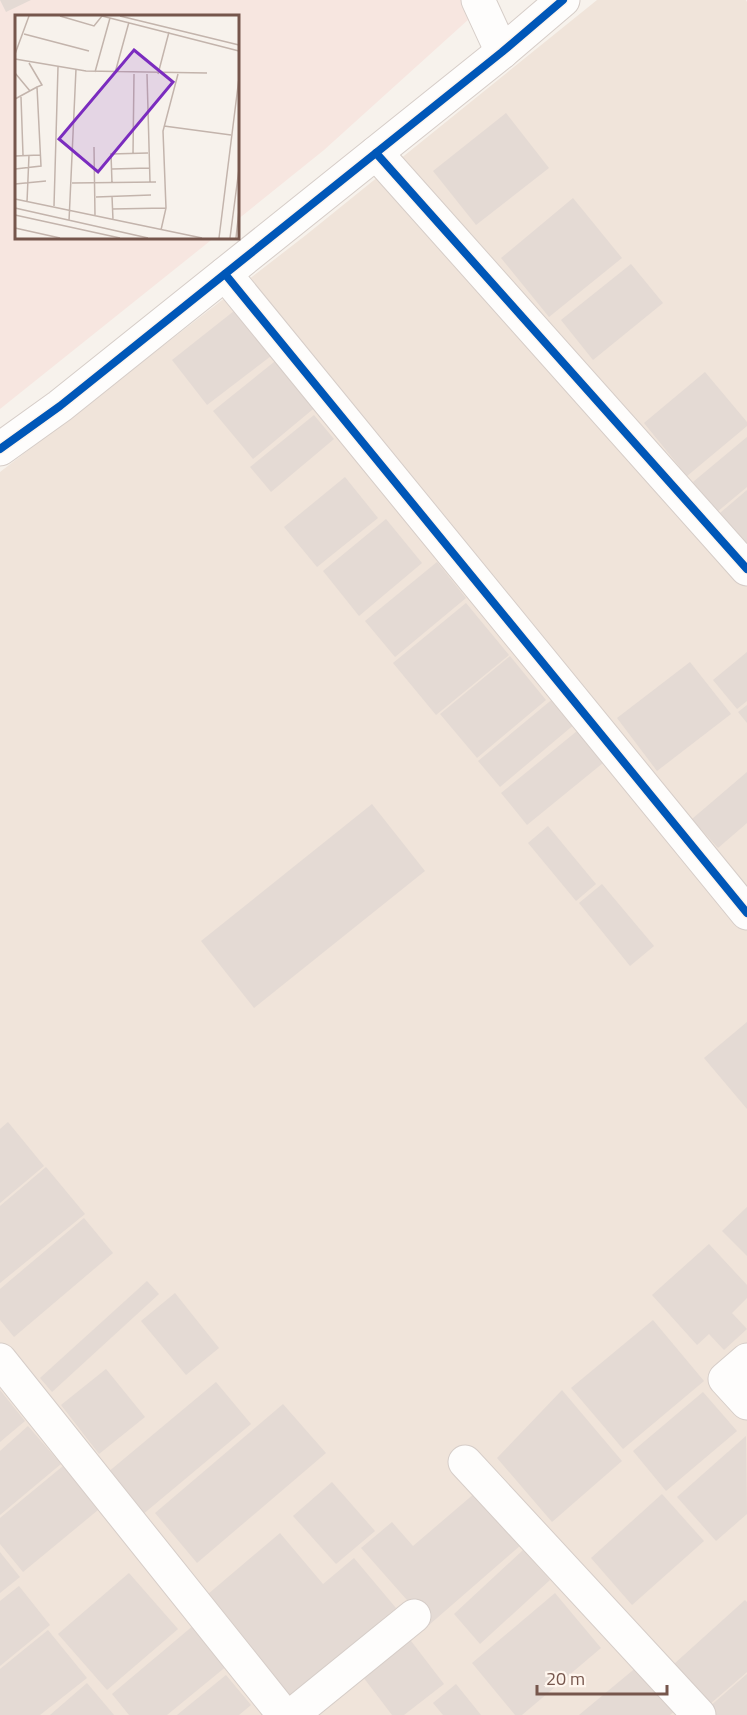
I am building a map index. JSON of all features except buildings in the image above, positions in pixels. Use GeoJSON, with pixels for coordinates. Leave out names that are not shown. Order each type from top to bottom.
{"type":"FeatureCollection","features":[{"type":"Feature","properties":{"kind":"street"},"geometry":{"type":"LineString","coordinates":[[478,0],[502,52]]}},
{"type":"Feature","properties":{"kind":"street"},"geometry":{"type":"LineString","coordinates":[[4,436],[60,406],[502,52],[563,0]]}},
{"type":"Feature","properties":{"kind":"street"},"geometry":{"type":"LineString","coordinates":[[376,153],[747,569]]}},
{"type":"Feature","properties":{"kind":"street"},"geometry":{"type":"LineString","coordinates":[[225,274],[747,913]]}},
{"type":"Feature","properties":{"kind":"street"},"geometry":{"type":"LineString","coordinates":[[0,1360],[284,1715]]}},
{"type":"Feature","properties":{"kind":"street"},"geometry":{"type":"LineString","coordinates":[[747,1360],[725,1379],[747,1403]]}},
{"type":"Feature","properties":{"kind":"street"},"geometry":{"type":"LineString","coordinates":[[465,1462],[699,1715]]}},
{"type":"Feature","properties":{"kind":"street"},"geometry":{"type":"LineString","coordinates":[[292,1715],[414,1616]]}},
{"type":"Feature","properties":{"kind":"shaded area"},"geometry":{"type":"Polygon","coordinates":[[[0,0],[490,0],[324,150],[238,219],[238,15],[15,15],[15,238],[214,238],[0,409],[0,0]]]}},
{"type":"Feature","properties":{"kind":"shaded area"},"geometry":{"type":"Polygon","coordinates":[[[597,0],[746,0],[747,2],[747,1715],[0,1715],[0,472],[306,235],[597,0]]]}},
{"type":"Feature","properties":{"kind":"cycle path"},"geometry":{"type":"LineString","coordinates":[[0,449],[60,406],[502,52],[563,0]]}},
{"type":"Feature","properties":{"kind":"cycle path"},"geometry":{"type":"LineString","coordinates":[[376,153],[747,569]]}},
{"type":"Feature","properties":{"kind":"cycle path"},"geometry":{"type":"LineString","coordinates":[[225,274],[747,913]]}}]}
